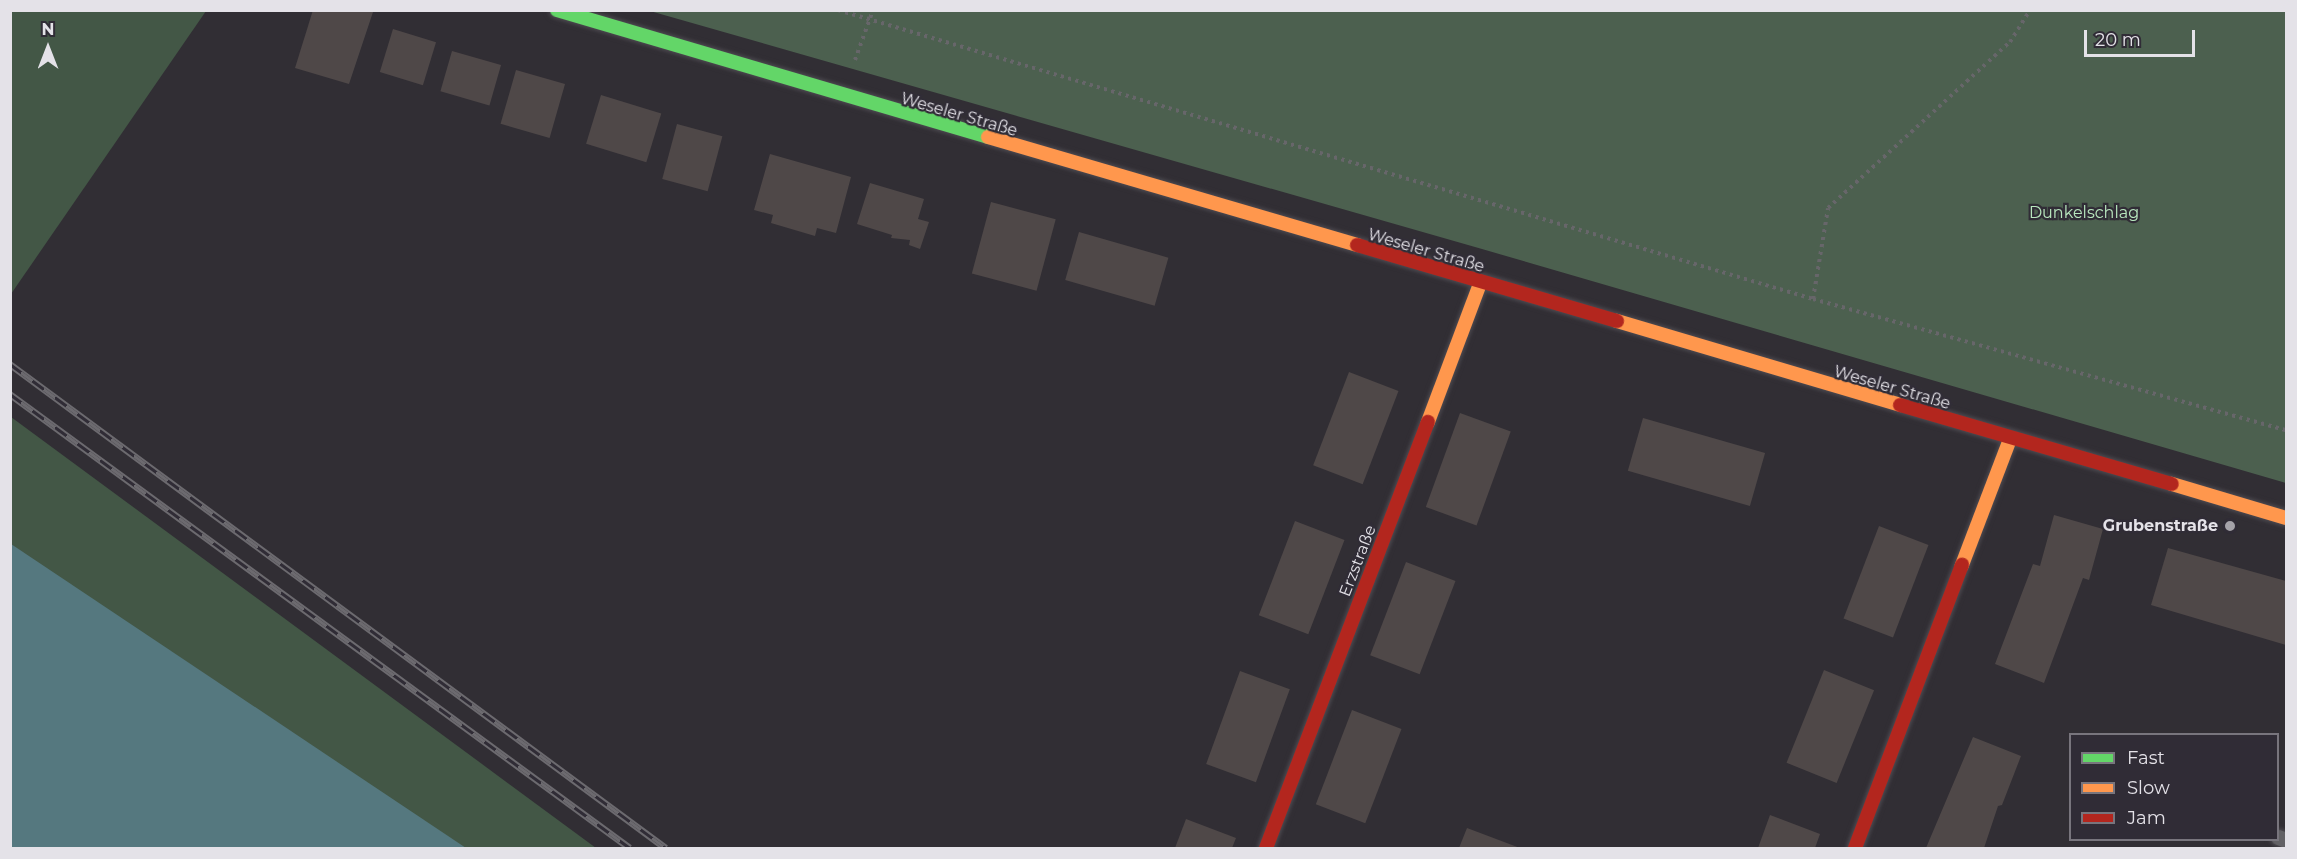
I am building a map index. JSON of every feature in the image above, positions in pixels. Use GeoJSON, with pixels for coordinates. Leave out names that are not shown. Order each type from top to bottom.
{"type":"FeatureCollection","features":[{"type":"Feature","properties":{"kind":"main road","name":"Weseler Straße"},"geometry":{"type":"LineString","coordinates":[[557,10],[843,98],[2286,518]]}},
{"type":"Feature","properties":{"kind":"main road","name":"Erzstraße"},"geometry":{"type":"LineString","coordinates":[[1266,849],[1480,285]]}},
{"type":"Feature","properties":{"kind":"main road"},"geometry":{"type":"LineString","coordinates":[[1855,849],[2010,439]]}},
{"type":"Feature","properties":{"kind":"path"},"geometry":{"type":"LineString","coordinates":[[838,10],[1813,299],[2286,430]]}},
{"type":"Feature","properties":{"kind":"path"},"geometry":{"type":"LineString","coordinates":[[843,98],[868,19],[873,10]]}},
{"type":"Feature","properties":{"kind":"path"},"geometry":{"type":"LineString","coordinates":[[1813,299],[1828,208],[2010,42],[2030,10]]}},
{"type":"Feature","properties":{"kind":"green space"},"geometry":{"type":"Polygon","coordinates":[[[10,11],[206,11],[11,294],[10,11]]]}},
{"type":"Feature","properties":{"kind":"green space","name":"Dunkelschlag"},"geometry":{"type":"Polygon","coordinates":[[[650,11],[2286,11],[2286,483],[1482,249],[650,11]]]}},
{"type":"Feature","properties":{"kind":"green space"},"geometry":{"type":"Polygon","coordinates":[[[11,417],[596,848],[11,848],[11,417]]]}},
{"type":"Feature","properties":{"kind":"water"},"geometry":{"type":"Polygon","coordinates":[[[11,544],[466,848],[11,848],[11,544]]]}},
{"type":"Feature","properties":{"kind":"building"},"geometry":{"type":"Polygon","coordinates":[[[313,10],[373,12],[349,84],[295,68],[313,10]]]}},
{"type":"Feature","properties":{"kind":"building"},"geometry":{"type":"Polygon","coordinates":[[[393,29],[436,42],[423,85],[380,72],[393,29]]]}},
{"type":"Feature","properties":{"kind":"building"},"geometry":{"type":"Polygon","coordinates":[[[452,51],[501,65],[489,105],[440,91],[452,51]]]}},
{"type":"Feature","properties":{"kind":"building"},"geometry":{"type":"Polygon","coordinates":[[[516,70],[565,84],[550,138],[501,124],[516,70]]]}},
{"type":"Feature","properties":{"kind":"building"},"geometry":{"type":"Polygon","coordinates":[[[601,95],[661,113],[646,162],[586,144],[601,95]]]}},
{"type":"Feature","properties":{"kind":"building"},"geometry":{"type":"Polygon","coordinates":[[[677,124],[722,136],[708,191],[662,179],[677,124]]]}},
{"type":"Feature","properties":{"kind":"building"},"geometry":{"type":"Polygon","coordinates":[[[770,154],[851,177],[836,233],[817,228],[815,236],[771,223],[773,215],[754,210],[770,154]]]}},
{"type":"Feature","properties":{"kind":"building"},"geometry":{"type":"Polygon","coordinates":[[[870,183],[924,199],[918,219],[929,222],[920,249],[909,245],[910,240],[891,238],[892,235],[857,224],[870,183]]]}},
{"type":"Feature","properties":{"kind":"building"},"geometry":{"type":"Polygon","coordinates":[[[991,202],[1056,219],[1037,291],[972,273],[991,202]]]}},
{"type":"Feature","properties":{"kind":"building"},"geometry":{"type":"Polygon","coordinates":[[[1079,232],[1168,258],[1155,306],[1065,280],[1079,232]]]}},
{"type":"Feature","properties":{"kind":"building"},"geometry":{"type":"Polygon","coordinates":[[[1349,372],[1398,391],[1363,484],[1313,465],[1349,372]]]}},
{"type":"Feature","properties":{"kind":"building"},"geometry":{"type":"Polygon","coordinates":[[[1460,413],[1511,431],[1477,525],[1426,507],[1460,413]]]}},
{"type":"Feature","properties":{"kind":"building"},"geometry":{"type":"Polygon","coordinates":[[[1643,418],[1765,453],[1750,506],[1628,471],[1643,418]]]}},
{"type":"Feature","properties":{"kind":"building"},"geometry":{"type":"Polygon","coordinates":[[[2054,515],[2103,529],[2089,580],[2083,578],[2044,683],[1995,664],[2033,564],[2040,566],[2054,515]]]}},
{"type":"Feature","properties":{"kind":"building"},"geometry":{"type":"Polygon","coordinates":[[[1295,521],[1344,540],[1308,634],[1259,615],[1295,521]]]}},
{"type":"Feature","properties":{"kind":"building"},"geometry":{"type":"Polygon","coordinates":[[[1879,526],[1928,545],[1893,637],[1844,618],[1879,526]]]}},
{"type":"Feature","properties":{"kind":"building"},"geometry":{"type":"Polygon","coordinates":[[[2168,548],[2286,581],[2286,645],[2151,605],[2168,548]]]}},
{"type":"Feature","properties":{"kind":"building"},"geometry":{"type":"Polygon","coordinates":[[[1406,562],[1455,581],[1420,674],[1370,655],[1406,562]]]}},
{"type":"Feature","properties":{"kind":"building"},"geometry":{"type":"Polygon","coordinates":[[[1824,670],[1874,690],[1837,783],[1787,763],[1824,670]]]}},
{"type":"Feature","properties":{"kind":"building"},"geometry":{"type":"Polygon","coordinates":[[[1240,671],[1290,689],[1256,782],[1206,764],[1240,671]]]}},
{"type":"Feature","properties":{"kind":"building"},"geometry":{"type":"Polygon","coordinates":[[[1352,710],[1401,729],[1365,823],[1316,804],[1352,710]]]}},
{"type":"Feature","properties":{"kind":"building"},"geometry":{"type":"Polygon","coordinates":[[[1973,737],[2021,756],[2002,805],[1998,806],[1984,848],[1926,848],[1973,737]]]}},
{"type":"Feature","properties":{"kind":"building"},"geometry":{"type":"Polygon","coordinates":[[[1770,815],[1820,834],[1815,848],[1758,848],[1770,815]]]}},
{"type":"Feature","properties":{"kind":"building"},"geometry":{"type":"Polygon","coordinates":[[[1186,819],[1236,838],[1232,848],[1175,848],[1186,819]]]}},
{"type":"Feature","properties":{"kind":"building"},"geometry":{"type":"Polygon","coordinates":[[[1467,828],[1520,848],[1459,848],[1467,828]]]}},
{"type":"Feature","properties":{"kind":"railway"},"geometry":{"type":"LineString","coordinates":[[10,364],[666,848]]}},
{"type":"Feature","properties":{"kind":"railway"},"geometry":{"type":"LineString","coordinates":[[10,394],[630,848]]}},
{"type":"Feature","properties":{"kind":"traffic: fast"},"geometry":{"type":"LineString","coordinates":[[557,10],[988,137]]}},
{"type":"Feature","properties":{"kind":"traffic: slow"},"geometry":{"type":"LineString","coordinates":[[988,137],[1357,245]]}},
{"type":"Feature","properties":{"kind":"traffic: slow"},"geometry":{"type":"LineString","coordinates":[[1428,422],[1480,284]]}},
{"type":"Feature","properties":{"kind":"traffic: slow"},"geometry":{"type":"LineString","coordinates":[[1617,321],[1900,405]]}},
{"type":"Feature","properties":{"kind":"traffic: slow"},"geometry":{"type":"LineString","coordinates":[[1962,565],[2010,439]]}},
{"type":"Feature","properties":{"kind":"traffic: slow"},"geometry":{"type":"LineString","coordinates":[[2172,484],[2286,518]]}},
{"type":"Feature","properties":{"kind":"traffic: jam"},"geometry":{"type":"LineString","coordinates":[[1357,245],[1617,321]]}},
{"type":"Feature","properties":{"kind":"traffic: jam"},"geometry":{"type":"LineString","coordinates":[[1900,405],[2172,484]]}},
{"type":"Feature","properties":{"kind":"traffic: jam"},"geometry":{"type":"LineString","coordinates":[[1266,848],[1428,422]]}},
{"type":"Feature","properties":{"kind":"traffic: jam"},"geometry":{"type":"LineString","coordinates":[[1855,848],[1962,565]]}},
{"type":"Feature","properties":{"kind":"place","name":"Grubenstraße"},"geometry":{"type":"Point","coordinates":[2230,526]}}]}
